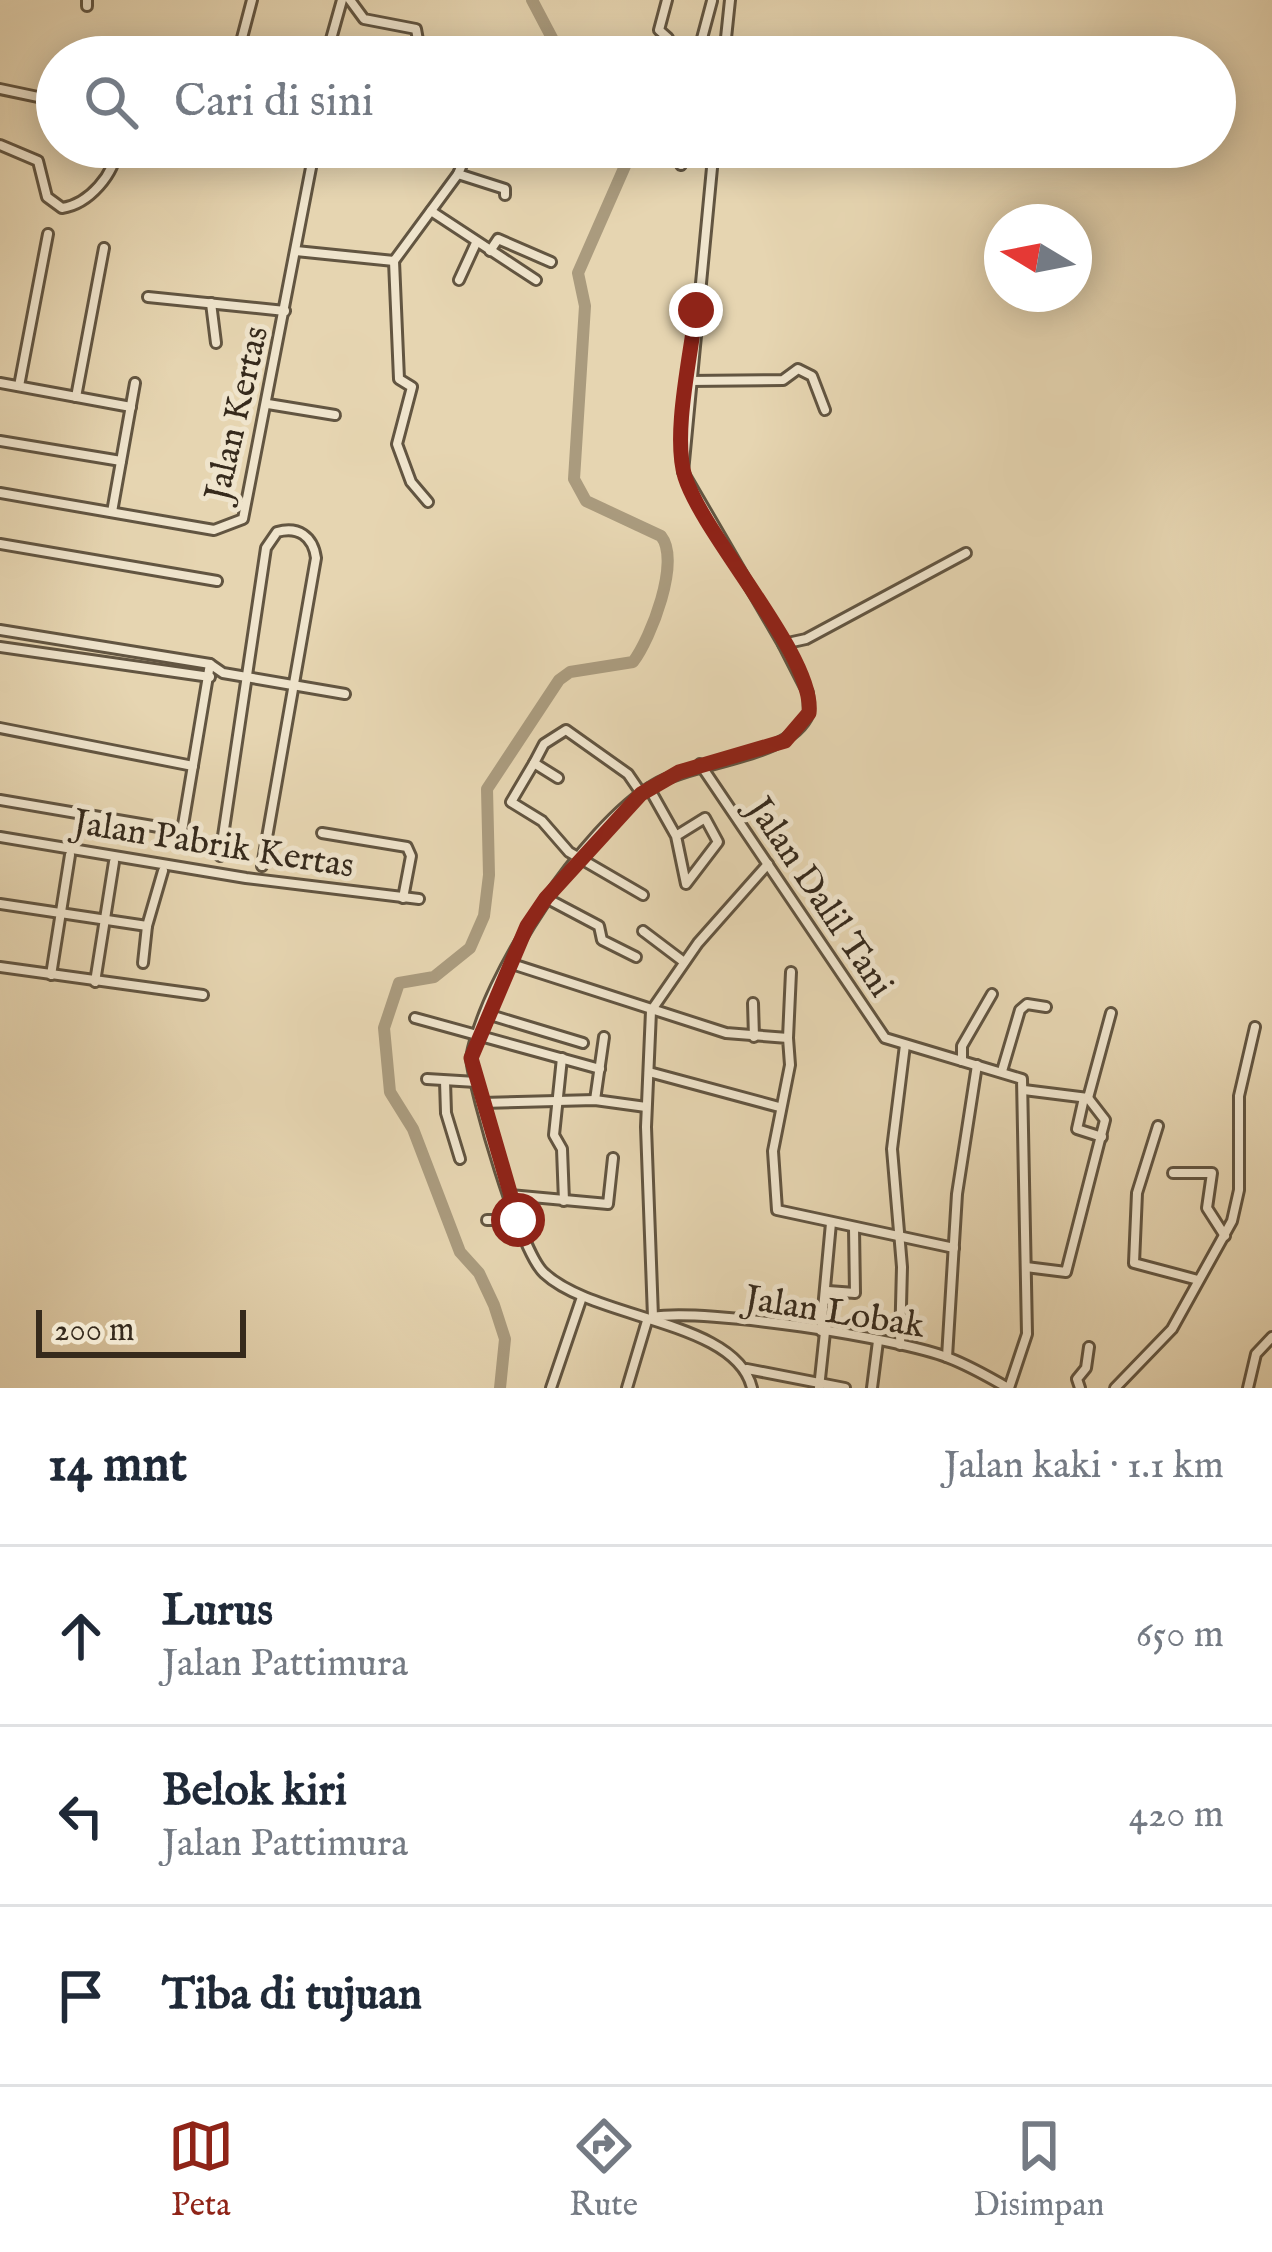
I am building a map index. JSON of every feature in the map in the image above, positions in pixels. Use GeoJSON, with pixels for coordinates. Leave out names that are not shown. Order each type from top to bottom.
{"type":"FeatureCollection","features":[{"type":"Feature","properties":{"kind":"street"},"geometry":{"type":"LineString","coordinates":[[243,36],[252,0]]}},
{"type":"Feature","properties":{"kind":"street"},"geometry":{"type":"LineString","coordinates":[[333,36],[346,0],[364,20],[416,29],[418,36]]}},
{"type":"Feature","properties":{"kind":"street"},"geometry":{"type":"LineString","coordinates":[[666,36],[659,30],[667,0]]}},
{"type":"Feature","properties":{"kind":"street"},"geometry":{"type":"LineString","coordinates":[[726,36],[730,0]]}},
{"type":"Feature","properties":{"kind":"street"},"geometry":{"type":"LineString","coordinates":[[703,36],[712,2]]}},
{"type":"Feature","properties":{"kind":"street"},"geometry":{"type":"LineString","coordinates":[[0,89],[36,96]]}},
{"type":"Feature","properties":{"kind":"street"},"geometry":{"type":"LineString","coordinates":[[0,145],[36,160]]}},
{"type":"Feature","properties":{"kind":"street"},"geometry":{"type":"LineString","coordinates":[[40,168],[46,197],[62,208],[74,206],[102,183],[108,168]]}},
{"type":"Feature","properties":{"kind":"street","name":"Jalan Kertas"},"geometry":{"type":"LineString","coordinates":[[0,493],[214,530],[243,519],[311,168]]}},
{"type":"Feature","properties":{"kind":"street"},"geometry":{"type":"LineString","coordinates":[[428,502],[411,482],[400,448],[412,388],[399,378],[394,261],[461,168]]}},
{"type":"Feature","properties":{"kind":"street"},"geometry":{"type":"LineString","coordinates":[[712,168],[688,381],[683,472],[784,646],[810,704],[798,732],[785,741],[700,764],[645,791],[546,898],[509,963],[471,1058],[535,1264],[583,1297],[720,1346],[747,1369],[845,1388]]}},
{"type":"Feature","properties":{"kind":"street"},"geometry":{"type":"LineString","coordinates":[[458,174],[505,189],[506,195]]}},
{"type":"Feature","properties":{"kind":"street"},"geometry":{"type":"LineString","coordinates":[[431,212],[536,280]]}},
{"type":"Feature","properties":{"kind":"street"},"geometry":{"type":"LineString","coordinates":[[19,386],[48,234]]}},
{"type":"Feature","properties":{"kind":"street"},"geometry":{"type":"LineString","coordinates":[[490,251],[498,238],[551,262]]}},
{"type":"Feature","properties":{"kind":"street"},"geometry":{"type":"LineString","coordinates":[[459,280],[476,243]]}},
{"type":"Feature","properties":{"kind":"street"},"geometry":{"type":"LineString","coordinates":[[76,397],[104,248]]}},
{"type":"Feature","properties":{"kind":"street"},"geometry":{"type":"LineString","coordinates":[[296,250],[394,261]]}},
{"type":"Feature","properties":{"kind":"street"},"geometry":{"type":"LineString","coordinates":[[148,297],[285,310]]}},
{"type":"Feature","properties":{"kind":"street"},"geometry":{"type":"LineString","coordinates":[[211,303],[216,344]]}},
{"type":"Feature","properties":{"kind":"street"},"geometry":{"type":"LineString","coordinates":[[688,381],[783,380],[798,369],[812,376],[826,410]]}},
{"type":"Feature","properties":{"kind":"street"},"geometry":{"type":"LineString","coordinates":[[0,382],[131,407]]}},
{"type":"Feature","properties":{"kind":"street"},"geometry":{"type":"LineString","coordinates":[[112,512],[135,382]]}},
{"type":"Feature","properties":{"kind":"street"},"geometry":{"type":"LineString","coordinates":[[268,404],[335,416]]}},
{"type":"Feature","properties":{"kind":"street"},"geometry":{"type":"LineString","coordinates":[[0,441],[121,460]]}},
{"type":"Feature","properties":{"kind":"street"},"geometry":{"type":"LineString","coordinates":[[220,856],[266,548],[277,532],[294,530],[308,538],[316,558],[298,686],[262,866]]}},
{"type":"Feature","properties":{"kind":"street"},"geometry":{"type":"LineString","coordinates":[[0,544],[217,581]]}},
{"type":"Feature","properties":{"kind":"street"},"geometry":{"type":"LineString","coordinates":[[784,646],[806,639],[966,553]]}},
{"type":"Feature","properties":{"kind":"street"},"geometry":{"type":"LineString","coordinates":[[0,630],[210,664],[223,673],[345,694]]}},
{"type":"Feature","properties":{"kind":"street"},"geometry":{"type":"LineString","coordinates":[[65,657],[68,641]]}},
{"type":"Feature","properties":{"kind":"street"},"geometry":{"type":"LineString","coordinates":[[0,647],[208,678],[223,673]]}},
{"type":"Feature","properties":{"kind":"street"},"geometry":{"type":"LineString","coordinates":[[0,800],[180,832],[210,664]]}},
{"type":"Feature","properties":{"kind":"street"},"geometry":{"type":"LineString","coordinates":[[0,728],[194,766]]}},
{"type":"Feature","properties":{"kind":"street"},"geometry":{"type":"LineString","coordinates":[[643,895],[581,859],[542,821],[512,802],[544,744],[566,730],[628,774],[676,836],[686,884],[718,842],[705,818],[676,836]]}},
{"type":"Feature","properties":{"kind":"street"},"geometry":{"type":"LineString","coordinates":[[534,763],[558,778]]}},
{"type":"Feature","properties":{"kind":"street","name":"Jalan Dalil Tani"},"geometry":{"type":"LineString","coordinates":[[700,764],[881,1033],[905,1045],[1019,1076],[1024,1090]]}},
{"type":"Feature","properties":{"kind":"street"},"geometry":{"type":"LineString","coordinates":[[322,833],[407,847],[411,856],[403,898]]}},
{"type":"Feature","properties":{"kind":"street","name":"Jalan Pabrik Kertas"},"geometry":{"type":"LineString","coordinates":[[0,836],[419,899]]}},
{"type":"Feature","properties":{"kind":"street"},"geometry":{"type":"LineString","coordinates":[[51,975],[70,855]]}},
{"type":"Feature","properties":{"kind":"street"},"geometry":{"type":"LineString","coordinates":[[95,982],[114,862]]}},
{"type":"Feature","properties":{"kind":"street"},"geometry":{"type":"LineString","coordinates":[[627,1388],[650,1319],[646,1108],[651,1011],[684,962],[768,864]]}},
{"type":"Feature","properties":{"kind":"street"},"geometry":{"type":"LineString","coordinates":[[143,963],[147,926],[163,871]]}},
{"type":"Feature","properties":{"kind":"street"},"geometry":{"type":"LineString","coordinates":[[546,898],[599,926],[601,939],[636,956]]}},
{"type":"Feature","properties":{"kind":"street"},"geometry":{"type":"LineString","coordinates":[[0,904],[147,926]]}},
{"type":"Feature","properties":{"kind":"street"},"geometry":{"type":"LineString","coordinates":[[643,931],[684,962]]}},
{"type":"Feature","properties":{"kind":"street"},"geometry":{"type":"LineString","coordinates":[[509,963],[651,1011],[754,1037],[788,1038]]}},
{"type":"Feature","properties":{"kind":"street"},"geometry":{"type":"LineString","coordinates":[[0,967],[203,995]]}},
{"type":"Feature","properties":{"kind":"street"},"geometry":{"type":"LineString","coordinates":[[790,972],[790,1065],[773,1151],[777,1210],[954,1248]]}},
{"type":"Feature","properties":{"kind":"street"},"geometry":{"type":"LineString","coordinates":[[962,1061],[962,1046],[992,994]]}},
{"type":"Feature","properties":{"kind":"street"},"geometry":{"type":"LineString","coordinates":[[753,1003],[754,1037]]}},
{"type":"Feature","properties":{"kind":"street"},"geometry":{"type":"LineString","coordinates":[[1002,1071],[1020,1010],[1027,1004],[1046,1007]]}},
{"type":"Feature","properties":{"kind":"street"},"geometry":{"type":"LineString","coordinates":[[487,1013],[583,1042]]}},
{"type":"Feature","properties":{"kind":"street"},"geometry":{"type":"LineString","coordinates":[[1102,1137],[1077,1129],[1111,1013]]}},
{"type":"Feature","properties":{"kind":"street"},"geometry":{"type":"LineString","coordinates":[[415,1018],[600,1069]]}},
{"type":"Feature","properties":{"kind":"street"},"geometry":{"type":"LineString","coordinates":[[1114,1388],[1172,1329],[1238,1204],[1237,1113],[1255,1027]]}},
{"type":"Feature","properties":{"kind":"street"},"geometry":{"type":"LineString","coordinates":[[595,1100],[604,1037]]}},
{"type":"Feature","properties":{"kind":"street"},"geometry":{"type":"LineString","coordinates":[[900,1345],[892,1149],[905,1045]]}},
{"type":"Feature","properties":{"kind":"street"},"geometry":{"type":"LineString","coordinates":[[562,1058],[554,1138],[561,1147],[563,1201]]}},
{"type":"Feature","properties":{"kind":"street"},"geometry":{"type":"LineString","coordinates":[[947,1357],[954,1248],[977,1065]]}},
{"type":"Feature","properties":{"kind":"street"},"geometry":{"type":"LineString","coordinates":[[649,1072],[779,1107]]}},
{"type":"Feature","properties":{"kind":"street"},"geometry":{"type":"LineString","coordinates":[[427,1079],[476,1082]]}},
{"type":"Feature","properties":{"kind":"street"},"geometry":{"type":"LineString","coordinates":[[445,1082],[446,1113],[460,1160]]}},
{"type":"Feature","properties":{"kind":"street"},"geometry":{"type":"LineString","coordinates":[[1008,1388],[1027,1334],[1026,1267],[1024,1090],[1086,1098],[1104,1116],[1102,1137],[1066,1271],[1026,1267]]}},
{"type":"Feature","properties":{"kind":"street"},"geometry":{"type":"LineString","coordinates":[[482,1102],[595,1100],[646,1108]]}},
{"type":"Feature","properties":{"kind":"street"},"geometry":{"type":"LineString","coordinates":[[1158,1126],[1137,1193],[1134,1262],[1198,1280]]}},
{"type":"Feature","properties":{"kind":"street"},"geometry":{"type":"LineString","coordinates":[[510,1195],[608,1204],[614,1158]]}},
{"type":"Feature","properties":{"kind":"street"},"geometry":{"type":"LineString","coordinates":[[1173,1173],[1212,1173],[1207,1208],[1225,1236]]}},
{"type":"Feature","properties":{"kind":"street"},"geometry":{"type":"LineString","coordinates":[[488,1220],[518,1220]]}},
{"type":"Feature","properties":{"kind":"street"},"geometry":{"type":"LineString","coordinates":[[820,1384],[831,1223]]}},
{"type":"Feature","properties":{"kind":"street"},"geometry":{"type":"LineString","coordinates":[[828,1291],[855,1293],[854,1228]]}},
{"type":"Feature","properties":{"kind":"street"},"geometry":{"type":"LineString","coordinates":[[551,1388],[583,1297]]}},
{"type":"Feature","properties":{"kind":"street","name":"Jalan Lobak"},"geometry":{"type":"LineString","coordinates":[[650,1319],[823,1332],[900,1345],[947,1357],[1008,1388]]}},
{"type":"Feature","properties":{"kind":"street"},"geometry":{"type":"LineString","coordinates":[[1249,1388],[1256,1354],[1272,1337]]}},
{"type":"Feature","properties":{"kind":"street"},"geometry":{"type":"LineString","coordinates":[[872,1388],[878,1341]]}},
{"type":"Feature","properties":{"kind":"street"},"geometry":{"type":"LineString","coordinates":[[1080,1388],[1077,1379],[1086,1368],[1089,1347]]}},
{"type":"Feature","properties":{"kind":"street"},"geometry":{"type":"LineString","coordinates":[[747,1369],[752,1388]]}},
{"type":"Feature","properties":{"kind":"waterway"},"geometry":{"type":"LineString","coordinates":[[532,0],[551,36]]}},
{"type":"Feature","properties":{"kind":"waterway"},"geometry":{"type":"LineString","coordinates":[[500,1388],[505,1339],[479,1273],[460,1252],[413,1129],[390,1092],[384,1028],[399,983],[434,977],[470,948],[484,916],[489,875],[487,789],[559,680],[570,672],[633,662],[661,599],[668,563],[661,536],[586,501],[574,479],[585,306],[578,273],[624,168]]}},
{"type":"Feature","properties":{"kind":"route"},"geometry":{"type":"LineString","coordinates":[[518,1220],[471,1058],[527,926],[546,898],[641,794],[700,764],[785,741],[805,724],[809,713],[808,694],[782,644],[683,472],[696,310]]}}]}
